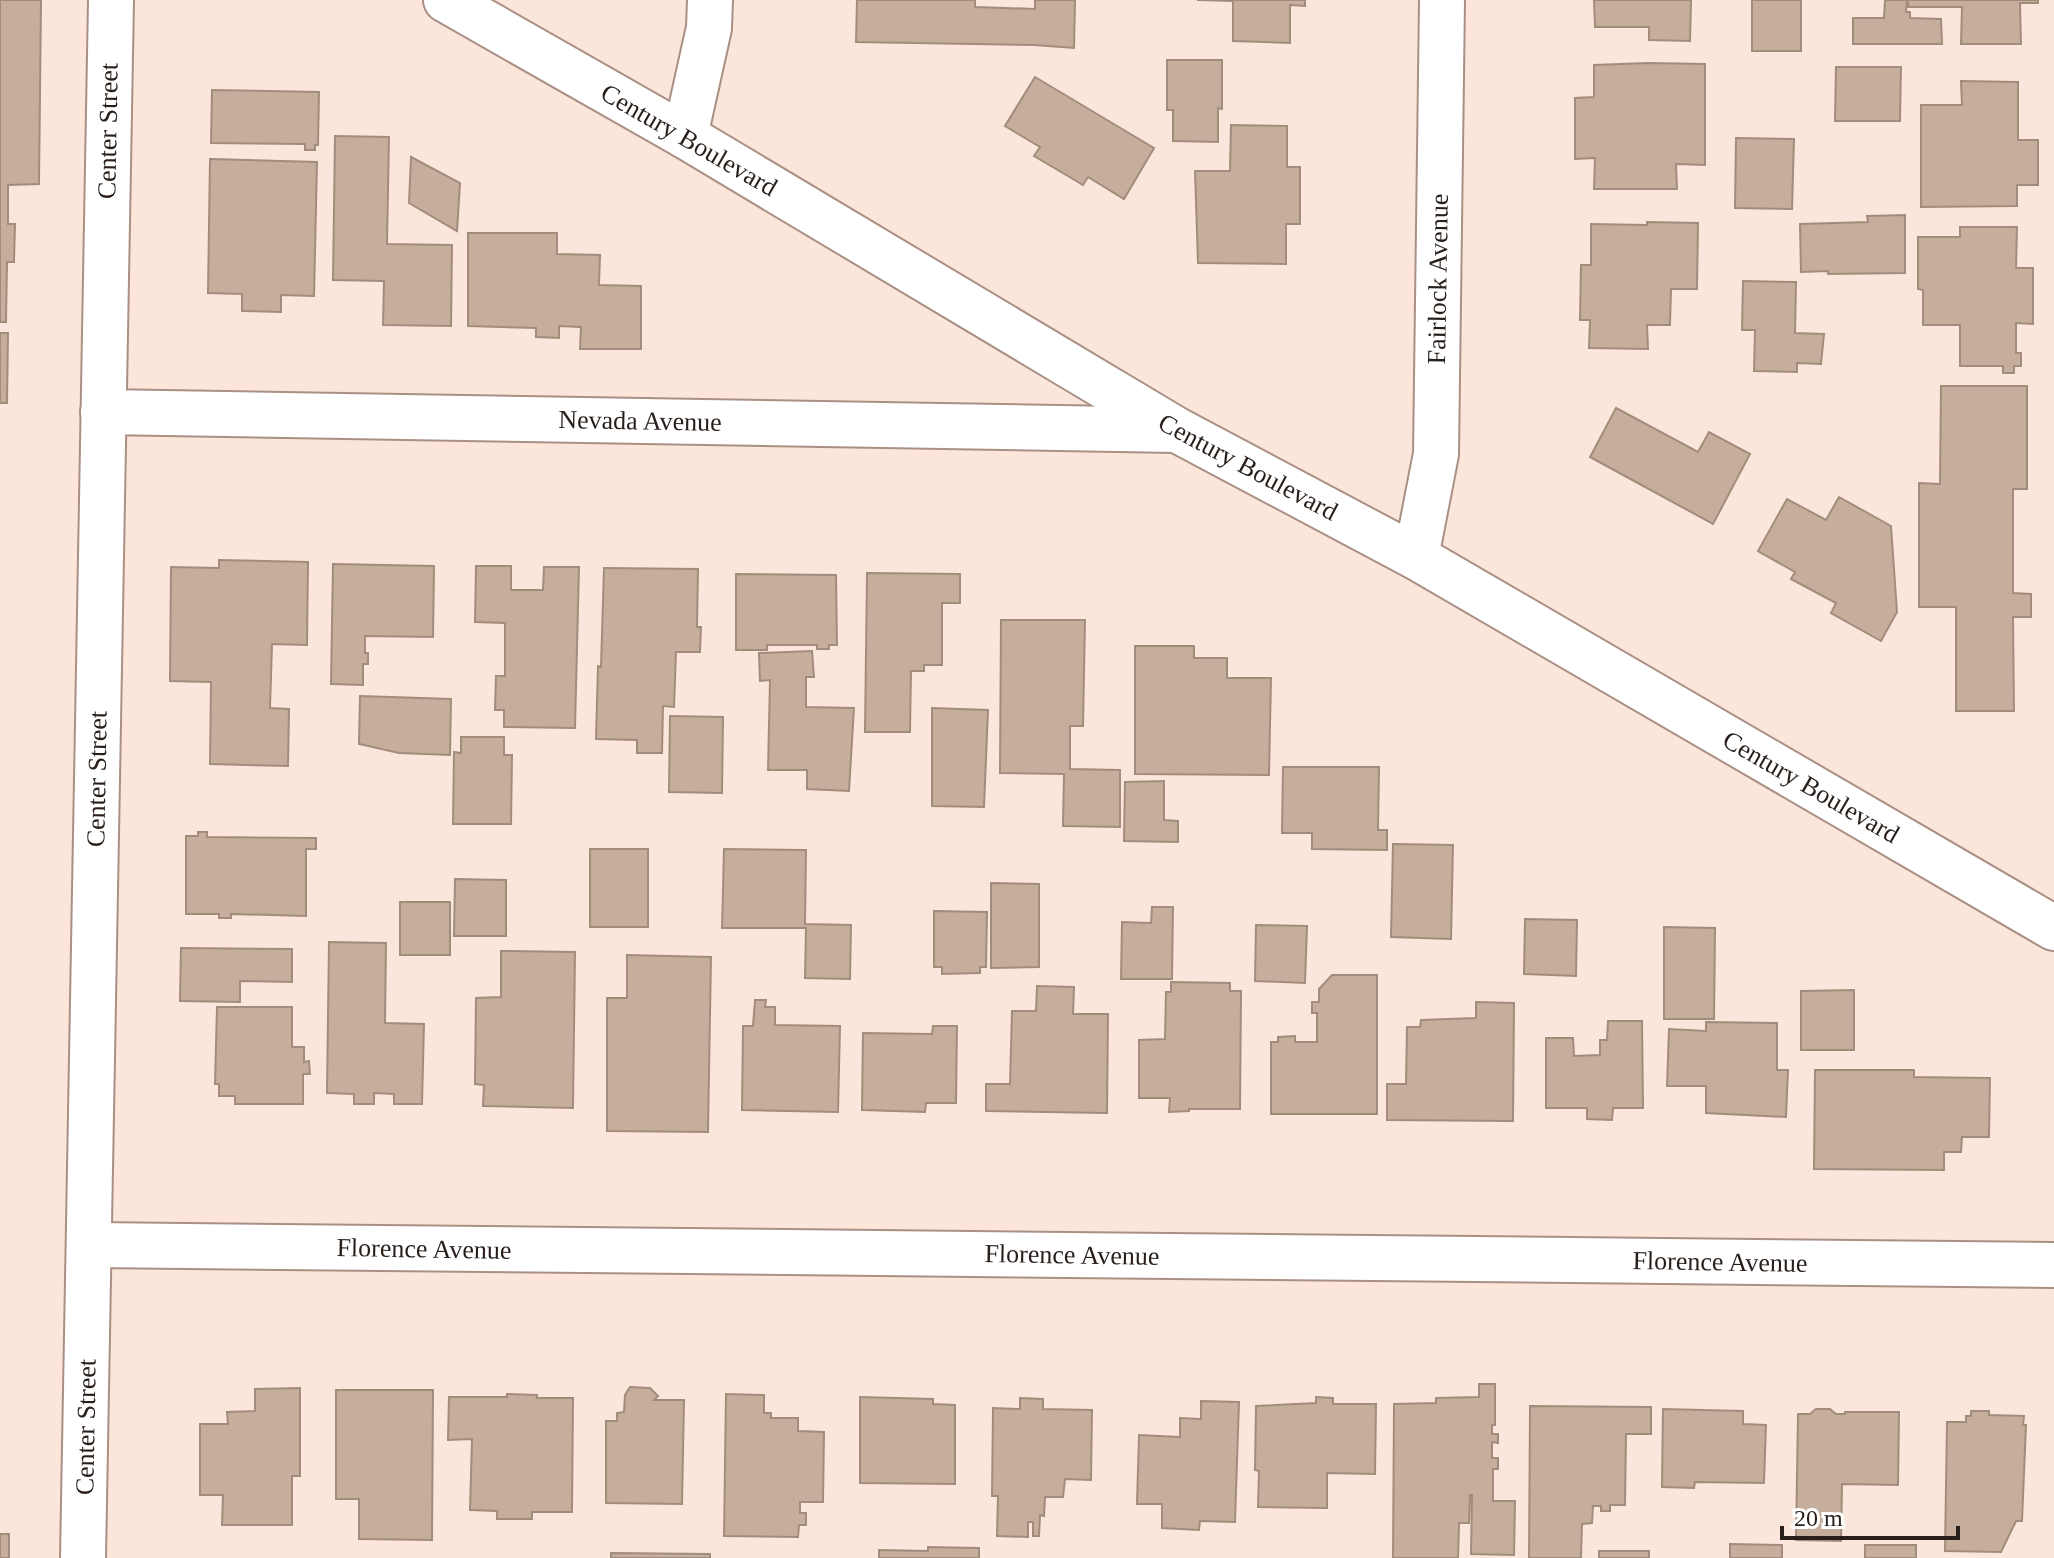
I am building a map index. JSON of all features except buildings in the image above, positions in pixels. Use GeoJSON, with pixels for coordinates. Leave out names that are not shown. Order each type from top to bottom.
{"type":"FeatureCollection","features":[{"type":"Feature","properties":{"kind":"street","name":"Center Street"},"geometry":{"type":"LineString","coordinates":[[83,1558],[111,0]]}},
{"type":"Feature","properties":{"kind":"street","name":"Century Boulevard"},"geometry":{"type":"LineString","coordinates":[[446,0],[685,136],[1177,430],[1416,557],[2054,928]]}},
{"type":"Feature","properties":{"kind":"street"},"geometry":{"type":"LineString","coordinates":[[685,136],[709,28],[710,0]]}},
{"type":"Feature","properties":{"kind":"street","name":"Fairlock Avenue"},"geometry":{"type":"LineString","coordinates":[[1416,557],[1436,454],[1442,0]]}},
{"type":"Feature","properties":{"kind":"street","name":"Nevada Avenue"},"geometry":{"type":"LineString","coordinates":[[103,412],[1177,430]]}},
{"type":"Feature","properties":{"kind":"street","name":"Florence Avenue"},"geometry":{"type":"LineString","coordinates":[[91,1245],[2054,1265]]}}]}
